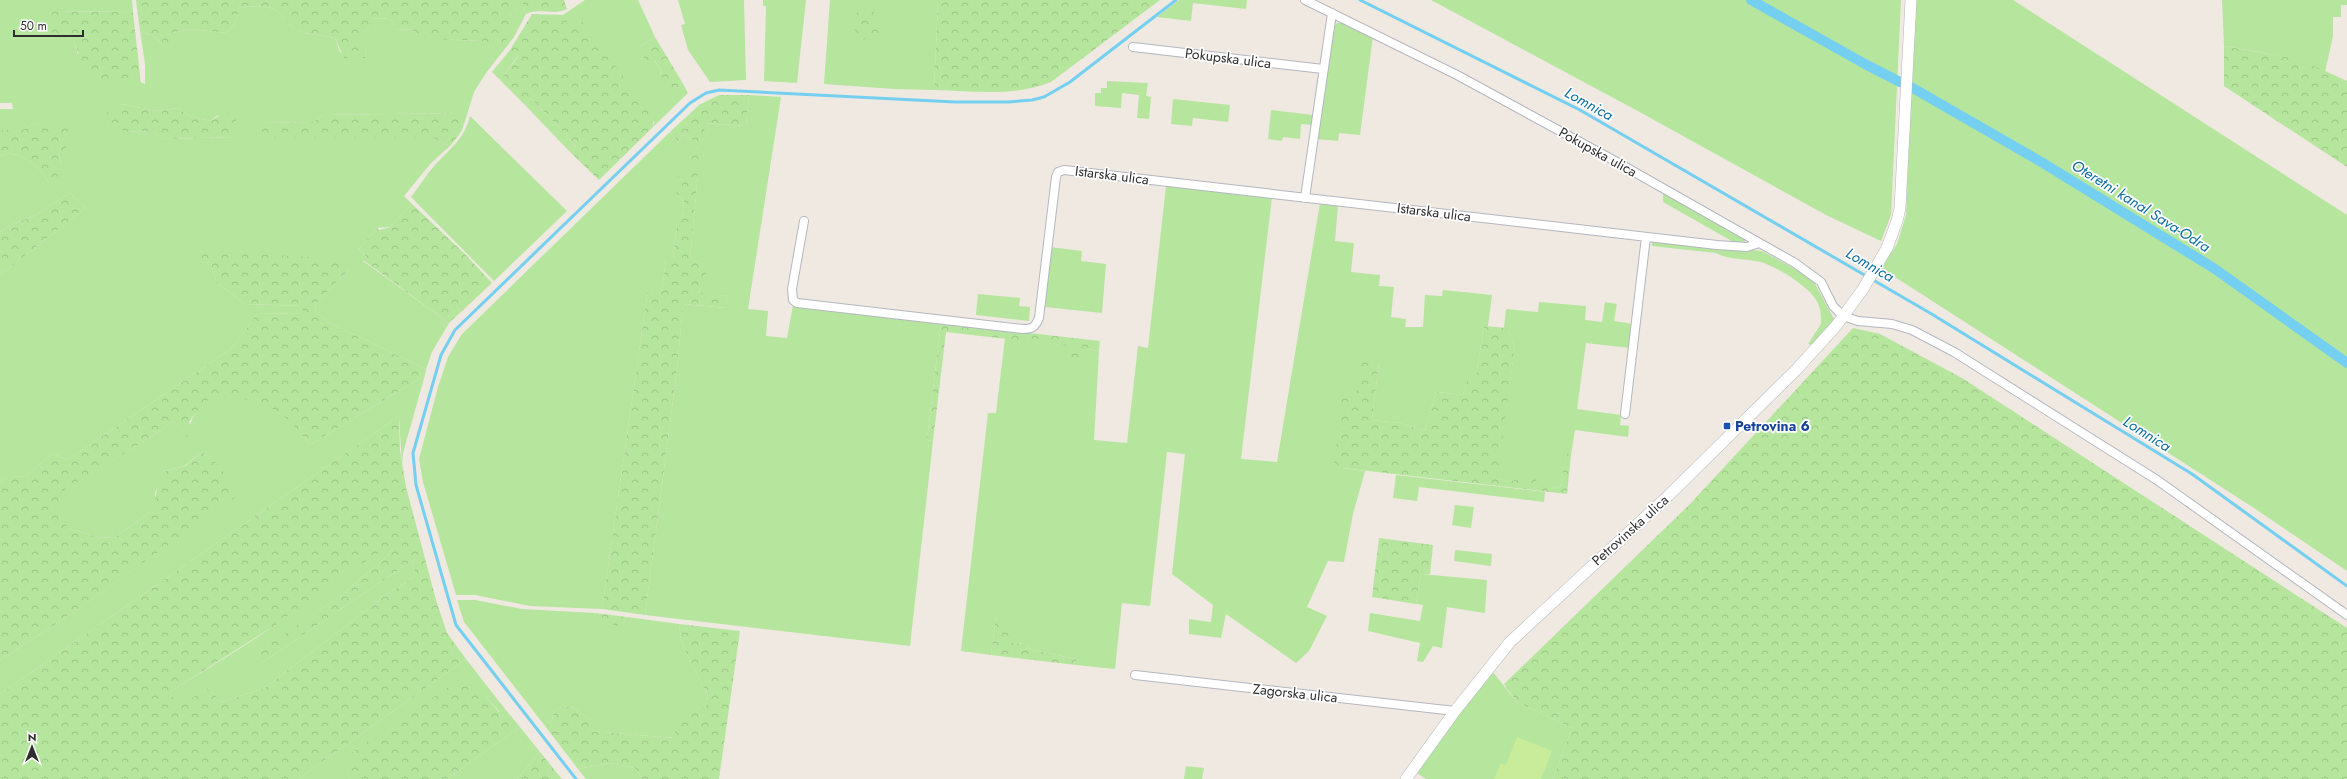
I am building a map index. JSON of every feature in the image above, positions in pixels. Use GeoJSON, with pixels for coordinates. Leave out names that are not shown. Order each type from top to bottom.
{"type":"FeatureCollection","features":[{"type":"Feature","properties":{"kind":"street","name":"Pokupska ulica"},"geometry":{"type":"LineString","coordinates":[[1305,0],[1457,75],[1615,161],[1759,243],[1815,276],[1821,282],[1833,306],[1843,316]]}},
{"type":"Feature","properties":{"kind":"street","name":"Petrovinska ulica"},"geometry":{"type":"LineString","coordinates":[[1406,779],[1494,660],[1521,630],[1668,496],[1796,370],[1843,316],[1863,289],[1893,235],[1900,208],[1912,0]]}},
{"type":"Feature","properties":{"kind":"street"},"geometry":{"type":"LineString","coordinates":[[1305,198],[1332,13]]}},
{"type":"Feature","properties":{"kind":"street","name":"Pokupska ulica"},"geometry":{"type":"LineString","coordinates":[[1133,47],[1323,69]]}},
{"type":"Feature","properties":{"kind":"street","name":"Istarska ulica"},"geometry":{"type":"LineString","coordinates":[[804,220],[792,289],[793,300],[797,303],[1031,329],[1035,326],[1039,318],[1042,305],[1047,244],[1056,177],[1058,172],[1070,170],[1738,247],[1747,247],[1759,243]]}},
{"type":"Feature","properties":{"kind":"street"},"geometry":{"type":"LineString","coordinates":[[1625,414],[1646,237]]}},
{"type":"Feature","properties":{"kind":"street"},"geometry":{"type":"LineString","coordinates":[[1843,316],[1858,321],[1892,324],[1912,330],[1954,352],[2157,480],[2347,615]]}},
{"type":"Feature","properties":{"kind":"street","name":"Zagorska ulica"},"geometry":{"type":"LineString","coordinates":[[1135,675],[1455,711]]}},
{"type":"Feature","properties":{"kind":"green space"},"geometry":{"type":"Polygon","coordinates":[[[0,0],[132,0],[133,12],[52,11],[74,41],[78,54],[145,84],[145,64],[140,31],[154,36],[166,48],[168,35],[171,33],[191,29],[226,33],[235,24],[240,6],[268,7],[277,11],[294,29],[305,33],[335,38],[340,52],[365,58],[367,48],[361,48],[361,34],[368,28],[370,18],[391,19],[395,29],[412,30],[418,35],[454,40],[483,41],[500,50],[509,16],[518,8],[518,0],[523,0],[523,8],[526,14],[514,37],[486,73],[474,92],[464,124],[460,113],[323,115],[313,122],[262,123],[262,138],[433,138],[450,146],[431,163],[404,196],[411,203],[391,227],[377,228],[359,249],[366,256],[363,261],[449,323],[432,352],[426,369],[328,322],[316,311],[315,305],[349,269],[199,261],[211,263],[216,282],[245,304],[303,306],[303,313],[257,314],[231,349],[67,460],[53,453],[26,476],[7,477],[0,483],[0,275],[86,208],[70,193],[34,216],[15,223],[0,232],[0,156],[13,154],[21,156],[40,170],[48,182],[61,165],[59,153],[68,131],[37,123],[22,130],[0,130],[0,109],[13,109],[12,103],[0,103],[0,0]],[[122,104],[125,132],[153,131],[162,139],[236,137],[218,115],[210,121],[189,116],[178,108],[157,111],[122,104]]]}},
{"type":"Feature","properties":{"kind":"green space"},"geometry":{"type":"Polygon","coordinates":[[[136,0],[518,0],[518,8],[509,16],[509,35],[500,50],[482,41],[433,39],[418,35],[412,30],[395,29],[391,19],[371,18],[368,28],[361,34],[361,48],[367,48],[365,58],[344,58],[335,38],[305,33],[294,29],[277,11],[268,7],[240,6],[235,24],[226,33],[191,29],[171,33],[168,35],[172,44],[166,48],[154,36],[140,31],[136,0]]]}},
{"type":"Feature","properties":{"kind":"green space"},"geometry":{"type":"Polygon","coordinates":[[[523,0],[564,0],[567,9],[557,12],[536,11],[526,14],[523,8],[523,0]]]}},
{"type":"Feature","properties":{"kind":"green space"},"geometry":{"type":"Polygon","coordinates":[[[585,0],[638,0],[655,37],[638,48],[654,60],[662,72],[659,74],[677,89],[682,82],[688,93],[653,127],[654,122],[567,24],[563,15],[585,0]]]}},
{"type":"Feature","properties":{"kind":"green space"},"geometry":{"type":"Polygon","coordinates":[[[678,0],[744,0],[746,80],[710,82],[688,50],[681,25],[685,24],[678,0]]]}},
{"type":"Feature","properties":{"kind":"green space"},"geometry":{"type":"Polygon","coordinates":[[[763,0],[806,0],[797,83],[764,81],[766,6],[763,6],[763,0]]]}},
{"type":"Feature","properties":{"kind":"green space"},"geometry":{"type":"Polygon","coordinates":[[[830,0],[934,0],[934,2],[938,2],[934,90],[824,84],[830,0]]]}},
{"type":"Feature","properties":{"kind":"green space"},"geometry":{"type":"Polygon","coordinates":[[[934,0],[1160,0],[1051,82],[1023,90],[978,92],[934,90],[938,2],[934,2],[934,0]]]}},
{"type":"Feature","properties":{"kind":"green space"},"geometry":{"type":"Polygon","coordinates":[[[1179,0],[1247,0],[1246,9],[1193,3],[1191,21],[1157,17],[1179,0]]]}},
{"type":"Feature","properties":{"kind":"green space"},"geometry":{"type":"Polygon","coordinates":[[[1431,0],[1901,0],[1891,215],[1881,241],[1826,215],[1636,110],[1431,0]]]}},
{"type":"Feature","properties":{"kind":"green space"},"geometry":{"type":"Polygon","coordinates":[[[1914,0],[2013,0],[2347,215],[2347,571],[2254,508],[1881,268],[1897,244],[1906,215],[1914,0]]]}},
{"type":"Feature","properties":{"kind":"green space"},"geometry":{"type":"Polygon","coordinates":[[[2222,0],[2347,0],[2347,5],[2341,5],[2341,17],[2333,17],[2333,36],[2325,72],[2288,58],[2224,46],[2222,0]]]}},
{"type":"Feature","properties":{"kind":"green space"},"geometry":{"type":"Polygon","coordinates":[[[51,11],[133,12],[141,84],[92,78],[83,66],[74,41],[51,32],[51,11]]]}},
{"type":"Feature","properties":{"kind":"green space"},"geometry":{"type":"Polygon","coordinates":[[[873,11],[882,22],[880,38],[854,40],[857,12],[873,11]]]}},
{"type":"Feature","properties":{"kind":"green space"},"geometry":{"type":"Polygon","coordinates":[[[532,14],[563,15],[568,24],[581,20],[652,114],[653,127],[599,180],[571,153],[576,146],[531,98],[525,105],[500,80],[518,57],[510,50],[532,14]]]}},
{"type":"Feature","properties":{"kind":"green space"},"geometry":{"type":"Polygon","coordinates":[[[1337,23],[1344,23],[1373,36],[1360,135],[1339,133],[1338,141],[1316,139],[1333,27],[1337,23]]]}},
{"type":"Feature","properties":{"kind":"green space"},"geometry":{"type":"Polygon","coordinates":[[[655,37],[682,82],[677,89],[670,87],[659,74],[662,72],[655,61],[648,64],[638,48],[655,37]]]}},
{"type":"Feature","properties":{"kind":"green space"},"geometry":{"type":"Polygon","coordinates":[[[2224,46],[2286,57],[2312,65],[2347,81],[2347,167],[2224,86],[2224,46]]]}},
{"type":"Feature","properties":{"kind":"green space"},"geometry":{"type":"Polygon","coordinates":[[[510,50],[518,56],[500,80],[492,72],[510,50]]]}},
{"type":"Feature","properties":{"kind":"green space"},"geometry":{"type":"Polygon","coordinates":[[[1107,81],[1148,83],[1146,96],[1151,97],[1149,119],[1137,118],[1139,95],[1122,93],[1121,108],[1095,106],[1095,93],[1101,93],[1101,88],[1107,88],[1107,81]]]}},
{"type":"Feature","properties":{"kind":"green space"},"geometry":{"type":"Polygon","coordinates":[[[719,95],[749,95],[746,126],[705,123],[702,150],[691,148],[693,140],[684,135],[678,142],[670,132],[699,105],[719,95]]]}},
{"type":"Feature","properties":{"kind":"green space"},"geometry":{"type":"Polygon","coordinates":[[[749,95],[781,97],[748,309],[768,311],[766,336],[787,338],[793,305],[823,310],[941,323],[927,440],[933,441],[910,646],[645,615],[677,370],[683,304],[726,308],[728,296],[698,294],[707,277],[701,263],[690,259],[698,173],[704,154],[692,155],[690,170],[676,196],[684,200],[682,220],[677,223],[673,259],[666,259],[662,289],[648,289],[602,609],[530,606],[475,595],[456,595],[423,482],[419,459],[438,387],[448,357],[462,334],[670,132],[678,142],[684,135],[693,140],[705,123],[746,126],[749,95]]]}},
{"type":"Feature","properties":{"kind":"green space"},"geometry":{"type":"Polygon","coordinates":[[[531,98],[576,146],[571,153],[525,105],[531,98]]]}},
{"type":"Feature","properties":{"kind":"green space"},"geometry":{"type":"Polygon","coordinates":[[[1173,99],[1230,105],[1228,122],[1193,118],[1192,126],[1171,124],[1173,99]]]}},
{"type":"Feature","properties":{"kind":"green space"},"geometry":{"type":"Polygon","coordinates":[[[122,104],[157,111],[178,108],[189,116],[210,121],[224,113],[236,114],[236,137],[162,139],[153,131],[125,132],[105,119],[109,108],[122,104]]]}},
{"type":"Feature","properties":{"kind":"green space"},"geometry":{"type":"Polygon","coordinates":[[[1271,110],[1313,115],[1312,125],[1301,124],[1300,139],[1283,137],[1282,141],[1268,139],[1271,110]]]}},
{"type":"Feature","properties":{"kind":"green space"},"geometry":{"type":"Polygon","coordinates":[[[461,113],[464,122],[462,131],[450,146],[433,138],[262,138],[262,123],[313,122],[323,115],[461,113]]]}},
{"type":"Feature","properties":{"kind":"green space"},"geometry":{"type":"Polygon","coordinates":[[[470,116],[567,211],[494,281],[411,197],[432,169],[461,137],[468,124],[470,116]]]}},
{"type":"Feature","properties":{"kind":"green space"},"geometry":{"type":"Polygon","coordinates":[[[37,123],[58,123],[68,130],[68,146],[59,153],[61,165],[57,179],[48,182],[40,170],[21,156],[6,154],[0,156],[0,130],[22,130],[37,123]]]}},
{"type":"Feature","properties":{"kind":"green space"},"geometry":{"type":"Polygon","coordinates":[[[704,153],[701,172],[698,173],[690,259],[701,263],[708,277],[698,293],[728,296],[727,308],[683,304],[677,370],[645,615],[602,609],[648,289],[662,289],[666,259],[673,259],[677,223],[682,219],[684,200],[676,196],[678,173],[690,170],[691,155],[704,153]]]}},
{"type":"Feature","properties":{"kind":"green space"},"geometry":{"type":"Polygon","coordinates":[[[1166,186],[1272,197],[1241,459],[1277,462],[1320,203],[1338,205],[1335,241],[1354,243],[1351,272],[1380,275],[1379,286],[1394,287],[1391,317],[1406,319],[1405,327],[1423,327],[1425,295],[1442,296],[1443,290],[1492,295],[1488,326],[1484,326],[1476,376],[1468,376],[1463,395],[1436,392],[1425,431],[1400,423],[1372,420],[1379,362],[1356,398],[1334,467],[1365,471],[1353,514],[1344,562],[1328,561],[1307,607],[1327,616],[1309,651],[1296,663],[1226,614],[1221,638],[1189,634],[1189,619],[1211,622],[1213,605],[1172,574],[1185,454],[1167,452],[1150,606],[1122,603],[1115,669],[1076,665],[1076,659],[1028,649],[1027,644],[1012,643],[996,616],[991,655],[961,651],[988,413],[996,413],[1005,338],[1070,346],[1068,360],[1086,349],[1099,351],[1094,440],[1127,443],[1138,346],[1148,348],[1166,186]]]}},
{"type":"Feature","properties":{"kind":"green space"},"geometry":{"type":"Polygon","coordinates":[[[1663,192],[1745,239],[1745,243],[1737,244],[1663,202],[1663,192]]]}},
{"type":"Feature","properties":{"kind":"green space"},"geometry":{"type":"Polygon","coordinates":[[[70,193],[86,208],[0,275],[0,232],[15,223],[34,216],[70,193]]]}},
{"type":"Feature","properties":{"kind":"green space"},"geometry":{"type":"Polygon","coordinates":[[[411,203],[466,255],[492,283],[449,323],[363,260],[366,256],[359,249],[377,228],[379,230],[391,227],[411,203]]]}},
{"type":"Feature","properties":{"kind":"green space"},"geometry":{"type":"Polygon","coordinates":[[[1652,240],[1762,251],[1812,278],[1834,319],[1814,345],[1808,344],[1821,324],[1820,310],[1811,293],[1796,280],[1764,263],[1722,256],[1716,253],[1652,246],[1652,240]]]}},
{"type":"Feature","properties":{"kind":"green space"},"geometry":{"type":"Polygon","coordinates":[[[1050,247],[1082,251],[1081,261],[1106,264],[1102,313],[1045,307],[1050,247]]]}},
{"type":"Feature","properties":{"kind":"green space"},"geometry":{"type":"Polygon","coordinates":[[[186,251],[349,259],[349,269],[315,305],[316,311],[328,322],[426,369],[425,375],[310,445],[288,419],[272,408],[240,398],[218,396],[207,401],[197,411],[189,422],[193,433],[188,437],[173,421],[151,437],[58,494],[59,510],[68,528],[98,537],[114,538],[153,510],[159,479],[166,471],[185,466],[202,452],[218,464],[239,495],[65,618],[0,660],[0,483],[7,477],[26,476],[53,453],[67,460],[231,349],[257,314],[303,313],[303,306],[245,304],[216,282],[211,263],[199,261],[186,251]]]}},
{"type":"Feature","properties":{"kind":"green space"},"geometry":{"type":"Polygon","coordinates":[[[978,294],[1020,298],[1019,306],[1030,307],[1029,321],[976,315],[978,294]]]}},
{"type":"Feature","properties":{"kind":"green space"},"geometry":{"type":"Polygon","coordinates":[[[1539,302],[1586,306],[1585,320],[1602,322],[1605,302],[1617,304],[1614,321],[1633,324],[1630,348],[1586,343],[1577,409],[1621,415],[1620,425],[1629,426],[1628,437],[1575,430],[1571,455],[1566,455],[1560,488],[1496,479],[1515,346],[1507,328],[1504,328],[1506,309],[1538,312],[1539,302]]]}},
{"type":"Feature","properties":{"kind":"green space"},"geometry":{"type":"Polygon","coordinates":[[[941,323],[1100,341],[1099,351],[1086,349],[1085,361],[1068,360],[1069,346],[946,332],[933,441],[927,440],[941,323]]]}},
{"type":"Feature","properties":{"kind":"green space"},"geometry":{"type":"Polygon","coordinates":[[[1484,326],[1507,328],[1515,346],[1497,479],[1513,481],[1520,476],[1535,478],[1538,484],[1560,488],[1566,454],[1571,455],[1567,494],[1334,467],[1341,397],[1356,398],[1362,360],[1379,362],[1372,420],[1400,423],[1425,431],[1436,392],[1463,395],[1468,375],[1476,376],[1484,326]]]}},
{"type":"Feature","properties":{"kind":"green space"},"geometry":{"type":"Polygon","coordinates":[[[1853,328],[1880,334],[1962,378],[2347,628],[2347,779],[1553,779],[1572,728],[1517,702],[1504,684],[1690,504],[1853,328]]]}},
{"type":"Feature","properties":{"kind":"green space"},"geometry":{"type":"Polygon","coordinates":[[[425,375],[403,453],[402,465],[399,416],[0,694],[0,660],[65,618],[238,495],[218,464],[202,452],[184,466],[166,471],[155,493],[156,502],[153,510],[114,538],[98,537],[68,528],[58,510],[57,494],[151,437],[173,421],[188,436],[190,424],[195,414],[208,400],[219,395],[228,395],[248,399],[275,409],[285,415],[297,427],[310,445],[425,375]]]}},
{"type":"Feature","properties":{"kind":"green space"},"geometry":{"type":"Polygon","coordinates":[[[399,416],[400,450],[406,487],[436,600],[447,633],[466,659],[298,779],[0,779],[0,694],[399,416]],[[391,546],[347,573],[277,624],[170,692],[178,706],[209,688],[221,702],[265,688],[382,598],[415,576],[413,560],[263,662],[254,655],[340,596],[390,554],[391,546]]]}},
{"type":"Feature","properties":{"kind":"green space"},"geometry":{"type":"Polygon","coordinates":[[[1396,475],[1545,492],[1544,502],[1419,487],[1417,501],[1393,498],[1396,475]]]}},
{"type":"Feature","properties":{"kind":"green space"},"geometry":{"type":"Polygon","coordinates":[[[1455,505],[1474,507],[1471,528],[1452,525],[1455,505]]]}},
{"type":"Feature","properties":{"kind":"green space"},"geometry":{"type":"Polygon","coordinates":[[[1379,538],[1433,545],[1430,574],[1421,574],[1416,604],[1372,597],[1379,538]]]}},
{"type":"Feature","properties":{"kind":"green space"},"geometry":{"type":"Polygon","coordinates":[[[392,545],[390,554],[340,596],[255,655],[263,662],[413,560],[415,576],[382,598],[265,688],[221,702],[209,688],[178,707],[170,692],[265,632],[362,561],[392,545]]]}},
{"type":"Feature","properties":{"kind":"green space"},"geometry":{"type":"Polygon","coordinates":[[[1455,550],[1492,554],[1491,566],[1454,561],[1455,550]]]}},
{"type":"Feature","properties":{"kind":"green space"},"geometry":{"type":"Polygon","coordinates":[[[1421,574],[1487,580],[1485,613],[1447,607],[1442,648],[1433,646],[1423,662],[1417,661],[1420,643],[1368,631],[1370,613],[1420,621],[1423,605],[1416,604],[1421,574]]]}},
{"type":"Feature","properties":{"kind":"green space"},"geometry":{"type":"Polygon","coordinates":[[[457,600],[475,600],[522,609],[595,613],[594,617],[623,624],[627,617],[679,624],[681,640],[708,696],[706,706],[693,710],[680,720],[675,738],[590,731],[590,720],[577,710],[568,707],[559,708],[554,711],[552,721],[545,726],[464,622],[457,600]]]}},
{"type":"Feature","properties":{"kind":"green space"},"geometry":{"type":"Polygon","coordinates":[[[595,613],[627,617],[623,624],[617,626],[594,617],[595,613]]]}},
{"type":"Feature","properties":{"kind":"green space"},"geometry":{"type":"Polygon","coordinates":[[[996,616],[1013,628],[1012,643],[1027,644],[1028,649],[1076,659],[1076,665],[991,655],[996,616]]]}},
{"type":"Feature","properties":{"kind":"green space"},"geometry":{"type":"Polygon","coordinates":[[[679,624],[740,631],[719,779],[642,779],[635,768],[610,763],[578,769],[545,726],[552,721],[554,711],[559,708],[568,707],[577,710],[590,720],[591,731],[674,738],[677,724],[683,716],[706,706],[708,696],[681,640],[679,624]]]}},
{"type":"Feature","properties":{"kind":"green space"},"geometry":{"type":"Polygon","coordinates":[[[466,659],[505,709],[500,712],[485,696],[348,779],[298,779],[466,659]]]}},
{"type":"Feature","properties":{"kind":"green space"},"geometry":{"type":"Polygon","coordinates":[[[1492,671],[1517,702],[1572,728],[1553,779],[1426,779],[1415,772],[1492,671]]]}},
{"type":"Feature","properties":{"kind":"green space"},"geometry":{"type":"Polygon","coordinates":[[[460,679],[485,696],[499,712],[505,709],[520,727],[447,779],[348,779],[352,776],[347,756],[460,679]]]}},
{"type":"Feature","properties":{"kind":"green space"},"geometry":{"type":"Polygon","coordinates":[[[520,727],[540,752],[517,779],[447,779],[520,727]]]}},
{"type":"Feature","properties":{"kind":"green space"},"geometry":{"type":"Polygon","coordinates":[[[1517,737],[1552,751],[1541,779],[1494,779],[1501,763],[1506,765],[1517,737]]]}},
{"type":"Feature","properties":{"kind":"green space"},"geometry":{"type":"Polygon","coordinates":[[[540,752],[562,779],[517,779],[540,752]]]}},
{"type":"Feature","properties":{"kind":"green space"},"geometry":{"type":"Polygon","coordinates":[[[610,763],[635,768],[642,779],[586,779],[578,769],[610,763]]]}},
{"type":"Feature","properties":{"kind":"green space"},"geometry":{"type":"Polygon","coordinates":[[[1186,766],[1204,768],[1202,779],[1184,779],[1186,766]]]}},
{"type":"Feature","properties":{"kind":"waterway"},"geometry":{"type":"LineString","coordinates":[[576,779],[456,625],[416,485],[413,453],[441,355],[455,330],[690,103],[706,93],[719,90],[955,102],[1008,102],[1032,100],[1044,97],[1070,82],[1176,0]]}},
{"type":"Feature","properties":{"kind":"waterway","name":"Lomnica"},"geometry":{"type":"LineString","coordinates":[[1360,0],[1580,110],[1930,313],[2192,474],[2347,586]]}},
{"type":"Feature","properties":{"kind":"waterway","name":"Oteretni kanal Sava-Odra"},"geometry":{"type":"LineString","coordinates":[[1751,0],[1900,82]]}},
{"type":"Feature","properties":{"kind":"waterway","name":"Oteretni kanal Sava-Odra"},"geometry":{"type":"LineString","coordinates":[[1911,87],[2043,163],[2215,269],[2347,363]]}},
{"type":"Feature","properties":{"kind":"place","name":"Petrovina 6"},"geometry":{"type":"Point","coordinates":[1727,426]}}]}
